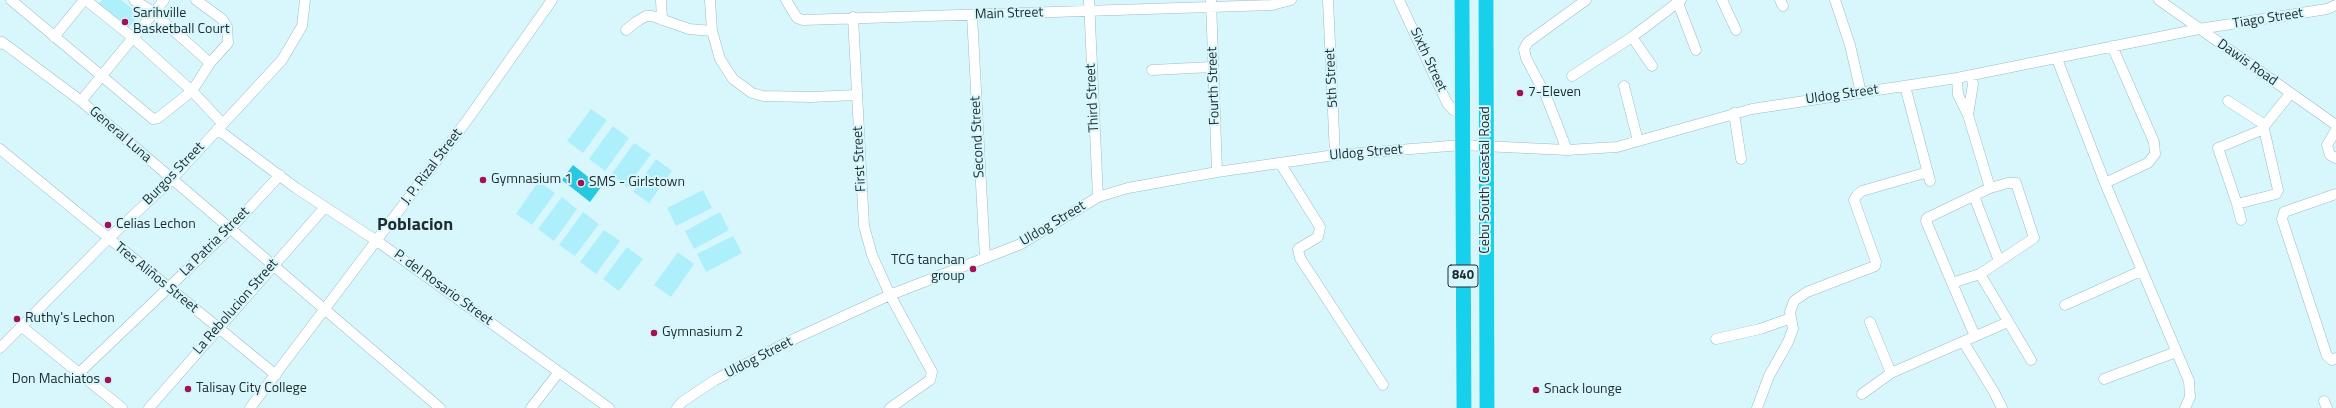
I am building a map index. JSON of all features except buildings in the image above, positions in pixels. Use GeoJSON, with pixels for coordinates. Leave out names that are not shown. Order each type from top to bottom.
{"type":"FeatureCollection","features":[{"type":"Feature","properties":{"kind":"highway","name":"Cebu South Coastal Road"},"geometry":{"type":"LineString","coordinates":[[1462,0],[1464,408]]}},
{"type":"Feature","properties":{"kind":"highway","name":"Cebu South Coastal Road"},"geometry":{"type":"LineString","coordinates":[[1486,0],[1485,145],[1487,408]]}},
{"type":"Feature","properties":{"kind":"street"},"geometry":{"type":"LineString","coordinates":[[11,0],[153,119],[158,118],[192,91],[210,63],[228,43],[227,27],[222,19],[196,0]]}},
{"type":"Feature","properties":{"kind":"street"},"geometry":{"type":"LineString","coordinates":[[54,37],[85,0]]}},
{"type":"Feature","properties":{"kind":"street","name":"P. del Rosario Street"},"geometry":{"type":"LineString","coordinates":[[85,0],[132,37],[192,91],[220,126],[280,175],[377,240],[609,408]]}},
{"type":"Feature","properties":{"kind":"street"},"geometry":{"type":"LineString","coordinates":[[134,0],[153,12],[210,63]]}},
{"type":"Feature","properties":{"kind":"street"},"geometry":{"type":"LineString","coordinates":[[81,101],[132,37],[164,0]]}},
{"type":"Feature","properties":{"kind":"street","name":"Burgos Street"},"geometry":{"type":"LineString","coordinates":[[0,348],[108,239],[171,180],[282,60],[294,43],[302,26],[306,0]]}},
{"type":"Feature","properties":{"kind":"street","name":"J. P. Rizal Street"},"geometry":{"type":"LineString","coordinates":[[250,408],[468,119],[552,0]]}},
{"type":"Feature","properties":{"kind":"street"},"geometry":{"type":"LineString","coordinates":[[661,0],[662,20]]}},
{"type":"Feature","properties":{"kind":"street"},"geometry":{"type":"LineString","coordinates":[[710,0],[712,31],[720,59],[733,79],[752,93],[762,96],[804,97],[856,95]]}},
{"type":"Feature","properties":{"kind":"street","name":"Main Street"},"geometry":{"type":"LineString","coordinates":[[786,0],[797,18],[803,20],[853,17],[972,15],[1089,5],[1211,3],[1272,5],[1291,0]]}},
{"type":"Feature","properties":{"kind":"street","name":"5th Street"},"geometry":{"type":"LineString","coordinates":[[1328,0],[1335,156]]}},
{"type":"Feature","properties":{"kind":"street","name":"Sixth Street"},"geometry":{"type":"LineString","coordinates":[[1399,0],[1447,103],[1453,110],[1463,114]]}},
{"type":"Feature","properties":{"kind":"street"},"geometry":{"type":"LineString","coordinates":[[1567,150],[1546,96],[1526,58],[1524,49],[1528,42],[1586,0]]}},
{"type":"Feature","properties":{"kind":"street"},"geometry":{"type":"LineString","coordinates":[[1722,0],[1736,30]]}},
{"type":"Feature","properties":{"kind":"street"},"geometry":{"type":"LineString","coordinates":[[1835,0],[1850,45],[1862,93]]}},
{"type":"Feature","properties":{"kind":"street","name":"Dawis Road"},"geometry":{"type":"LineString","coordinates":[[2159,0],[2290,94],[2336,125]]}},
{"type":"Feature","properties":{"kind":"street"},"geometry":{"type":"LineString","coordinates":[[1572,76],[1632,37],[1680,1],[1696,50]]}},
{"type":"Feature","properties":{"kind":"street","name":"Fourth Street"},"geometry":{"type":"LineString","coordinates":[[1211,3],[1212,67],[1217,172]]}},
{"type":"Feature","properties":{"kind":"street","name":"Third Street"},"geometry":{"type":"LineString","coordinates":[[1089,5],[1098,197]]}},
{"type":"Feature","properties":{"kind":"street","name":"Tiago Street"},"geometry":{"type":"LineString","coordinates":[[2199,29],[2327,9],[2336,5]]}},
{"type":"Feature","properties":{"kind":"street","name":"Second Street"},"geometry":{"type":"LineString","coordinates":[[972,15],[985,258]]}},
{"type":"Feature","properties":{"kind":"street"},"geometry":{"type":"LineString","coordinates":[[626,30],[646,16],[652,16],[689,29],[712,31]]}},
{"type":"Feature","properties":{"kind":"street","name":"First Street"},"geometry":{"type":"LineString","coordinates":[[853,17],[864,226],[872,255],[890,295],[932,372],[930,380],[892,407]]}},
{"type":"Feature","properties":{"kind":"street","name":"Uldog Street"},"geometry":{"type":"LineString","coordinates":[[677,408],[682,402],[715,380],[794,339],[890,295],[1021,244],[1098,197],[1128,188],[1217,172],[1280,163],[1335,156],[1462,144],[1567,150],[1617,146],[1752,109],[1971,76],[2199,29]]}},
{"type":"Feature","properties":{"kind":"street"},"geometry":{"type":"LineString","coordinates":[[1632,37],[1652,66]]}},
{"type":"Feature","properties":{"kind":"street","name":"General Luna"},"geometry":{"type":"LineString","coordinates":[[1,43],[81,101],[171,180],[326,309],[440,408]]}},
{"type":"Feature","properties":{"kind":"street"},"geometry":{"type":"LineString","coordinates":[[2105,183],[2148,163],[2155,154],[2154,142],[2112,46]]}},
{"type":"Feature","properties":{"kind":"street"},"geometry":{"type":"LineString","coordinates":[[2058,59],[2105,183],[2191,391],[2185,408]]}},
{"type":"Feature","properties":{"kind":"street"},"geometry":{"type":"LineString","coordinates":[[1152,70],[1212,67]]}},
{"type":"Feature","properties":{"kind":"street"},"geometry":{"type":"LineString","coordinates":[[1968,115],[1973,84],[1971,76]]}},
{"type":"Feature","properties":{"kind":"street"},"geometry":{"type":"LineString","coordinates":[[1957,78],[1958,95],[1968,115],[1990,188]]}},
{"type":"Feature","properties":{"kind":"street"},"geometry":{"type":"LineString","coordinates":[[1624,86],[1638,141]]}},
{"type":"Feature","properties":{"kind":"street"},"geometry":{"type":"LineString","coordinates":[[1757,408],[1769,376],[1788,342],[1793,329],[1790,312],[1794,301],[1807,292],[1875,266],[1876,262],[1854,200],[1857,195],[1862,191],[1929,176],[1906,86]]}},
{"type":"Feature","properties":{"kind":"street"},"geometry":{"type":"LineString","coordinates":[[2241,220],[2218,148],[2264,127],[2290,94]]}},
{"type":"Feature","properties":{"kind":"street"},"geometry":{"type":"LineString","coordinates":[[2228,101],[2264,127],[2278,190],[2276,194],[2236,204]]}},
{"type":"Feature","properties":{"kind":"street"},"geometry":{"type":"LineString","coordinates":[[1734,113],[1741,159]]}},
{"type":"Feature","properties":{"kind":"street"},"geometry":{"type":"LineString","coordinates":[[2336,130],[2327,145],[2330,155],[2336,158]]}},
{"type":"Feature","properties":{"kind":"street","name":"Tres Aliños Street"},"geometry":{"type":"LineString","coordinates":[[0,149],[168,289],[276,375]]}},
{"type":"Feature","properties":{"kind":"street"},"geometry":{"type":"LineString","coordinates":[[1280,163],[1320,227],[1318,236],[1298,249],[1300,258],[1382,385]]}},
{"type":"Feature","properties":{"kind":"street","name":"La Patria Street"},"geometry":{"type":"LineString","coordinates":[[79,373],[230,228],[280,175]]}},
{"type":"Feature","properties":{"kind":"street"},"geometry":{"type":"LineString","coordinates":[[1952,283],[1980,274],[2032,241],[2034,234],[2016,184],[2008,182],[1990,188],[1930,216],[1926,221],[1952,283],[1975,336]]}},
{"type":"Feature","properties":{"kind":"street"},"geometry":{"type":"LineString","coordinates":[[2336,194],[2284,212],[2282,219],[2326,356],[2332,360],[2336,358]]}},
{"type":"Feature","properties":{"kind":"street"},"geometry":{"type":"LineString","coordinates":[[1974,196],[1999,261]]}},
{"type":"Feature","properties":{"kind":"street","name":"La Rebolucion Street"},"geometry":{"type":"LineString","coordinates":[[149,408],[168,384],[219,330],[272,265],[325,206]]}},
{"type":"Feature","properties":{"kind":"street"},"geometry":{"type":"LineString","coordinates":[[2065,304],[2141,271]]}},
{"type":"Feature","properties":{"kind":"street"},"geometry":{"type":"LineString","coordinates":[[1980,274],[2031,360]]}},
{"type":"Feature","properties":{"kind":"street"},"geometry":{"type":"LineString","coordinates":[[1716,339],[1760,329],[1791,318]]}},
{"type":"Feature","properties":{"kind":"street"},"geometry":{"type":"LineString","coordinates":[[1870,322],[1892,372]]}},
{"type":"Feature","properties":{"kind":"street"},"geometry":{"type":"LineString","coordinates":[[1862,394],[1892,372],[1964,343],[1975,336],[2008,322]]}},
{"type":"Feature","properties":{"kind":"street"},"geometry":{"type":"LineString","coordinates":[[21,326],[122,408]]}},
{"type":"Feature","properties":{"kind":"street"},"geometry":{"type":"LineString","coordinates":[[1964,343],[2002,408]]}},
{"type":"Feature","properties":{"kind":"street"},"geometry":{"type":"LineString","coordinates":[[2104,379],[2176,352]]}},
{"type":"Feature","properties":{"kind":"street"},"geometry":{"type":"LineString","coordinates":[[531,408],[559,372]]}},
{"type":"Feature","properties":{"kind":"shaded area","name":"Sarihville Basketball Court"},"geometry":{"type":"Polygon","coordinates":[[[102,0],[121,0],[139,14],[127,30],[97,6],[102,0]]]}},
{"type":"Feature","properties":{"kind":"shaded area"},"geometry":{"type":"Polygon","coordinates":[[[591,109],[607,120],[583,153],[567,141],[591,109]]]}},
{"type":"Feature","properties":{"kind":"shaded area"},"geometry":{"type":"Polygon","coordinates":[[[613,126],[629,138],[605,171],[589,159],[613,126]]]}},
{"type":"Feature","properties":{"kind":"shaded area"},"geometry":{"type":"Polygon","coordinates":[[[634,143],[651,154],[627,187],[611,175],[634,143]]]}},
{"type":"Feature","properties":{"kind":"shaded area"},"geometry":{"type":"Polygon","coordinates":[[[656,159],[672,171],[649,203],[633,192],[656,159]]]}},
{"type":"Feature","properties":{"kind":"shaded area"},"geometry":{"type":"Polygon","coordinates":[[[539,181],[555,193],[532,225],[516,214],[539,181]]]}},
{"type":"Feature","properties":{"kind":"shaded area"},"geometry":{"type":"Polygon","coordinates":[[[703,190],[712,208],[676,226],[667,208],[703,190]]]}},
{"type":"Feature","properties":{"kind":"shaded area"},"geometry":{"type":"Polygon","coordinates":[[[562,197],[577,209],[554,241],[538,229],[562,197]]]}},
{"type":"Feature","properties":{"kind":"shaded area"},"geometry":{"type":"Polygon","coordinates":[[[583,212],[599,224],[575,256],[559,245],[583,212]]]}},
{"type":"Feature","properties":{"kind":"shaded area"},"geometry":{"type":"Polygon","coordinates":[[[720,212],[729,230],[694,249],[685,231],[720,212]]]}},
{"type":"Feature","properties":{"kind":"shaded area"},"geometry":{"type":"Polygon","coordinates":[[[604,230],[620,241],[596,274],[580,262],[604,230]]]}},
{"type":"Feature","properties":{"kind":"shaded area"},"geometry":{"type":"Polygon","coordinates":[[[733,236],[742,253],[706,272],[697,254],[733,236]]]}},
{"type":"Feature","properties":{"kind":"shaded area"},"geometry":{"type":"Polygon","coordinates":[[[627,247],[643,259],[619,291],[603,279],[627,247]]]}},
{"type":"Feature","properties":{"kind":"shaded area"},"geometry":{"type":"Polygon","coordinates":[[[678,252],[694,264],[671,297],[654,285],[678,252]]]}},
{"type":"Feature","properties":{"kind":"water","name":"SMS - Girlstown"},"geometry":{"type":"Polygon","coordinates":[[[573,165],[601,187],[590,202],[562,180],[573,165]]]}},
{"type":"Feature","properties":{"kind":"place","name":"Sarihville Basketball Court"},"geometry":{"type":"Point","coordinates":[125,22]}},
{"type":"Feature","properties":{"kind":"place","name":"7-Eleven"},"geometry":{"type":"Point","coordinates":[1520,93]}},
{"type":"Feature","properties":{"kind":"place","name":"Gymnasium 1"},"geometry":{"type":"Point","coordinates":[483,180]}},
{"type":"Feature","properties":{"kind":"place","name":"SMS - Girlstown"},"geometry":{"type":"Point","coordinates":[581,183]}},
{"type":"Feature","properties":{"kind":"place","name":"Celias Lechon"},"geometry":{"type":"Point","coordinates":[108,225]}},
{"type":"Feature","properties":{"kind":"place","name":"TCG tanchan group"},"geometry":{"type":"Point","coordinates":[973,269]}},
{"type":"Feature","properties":{"kind":"place","name":"Ruthy's Lechon"},"geometry":{"type":"Point","coordinates":[17,319]}},
{"type":"Feature","properties":{"kind":"place","name":"Gymnasium 2"},"geometry":{"type":"Point","coordinates":[654,333]}},
{"type":"Feature","properties":{"kind":"place","name":"Don Machiatos"},"geometry":{"type":"Point","coordinates":[108,380]}},
{"type":"Feature","properties":{"kind":"place","name":"Talisay City College"},"geometry":{"type":"Point","coordinates":[188,389]}},
{"type":"Feature","properties":{"kind":"place","name":"Snack lounge"},"geometry":{"type":"Point","coordinates":[1536,390]}},
{"type":"Feature","properties":{"kind":"district","name":"Poblacion"},"geometry":{"type":"Point","coordinates":[415,226]}}]}
